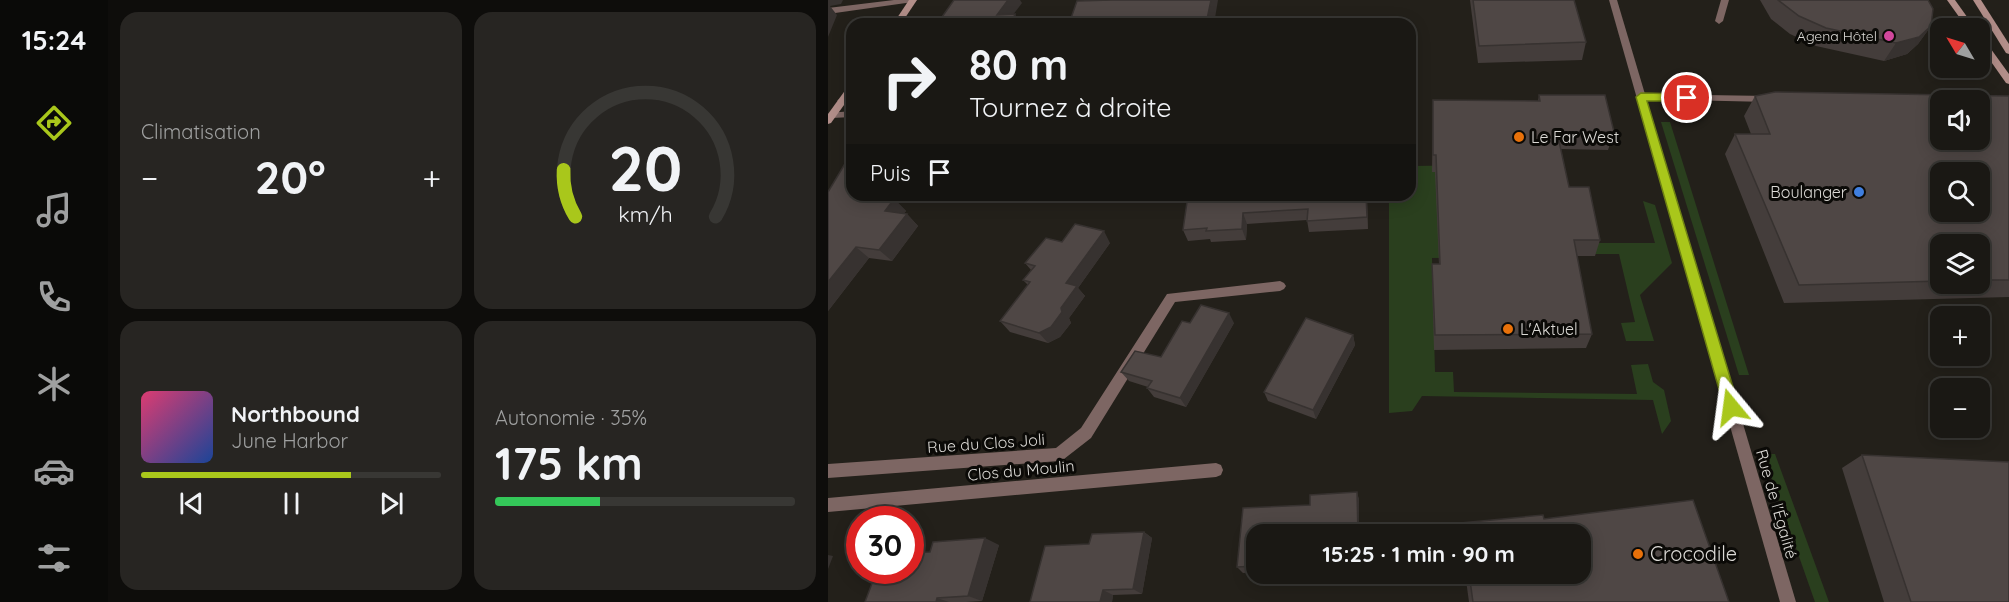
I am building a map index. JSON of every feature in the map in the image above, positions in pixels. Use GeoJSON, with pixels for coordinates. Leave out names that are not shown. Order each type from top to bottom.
{"type":"FeatureCollection","features":[{"type":"Feature","properties":{"kind":"street"},"geometry":{"type":"LineString","coordinates":[[828,11],[913,0]]}},
{"type":"Feature","properties":{"kind":"street"},"geometry":{"type":"LineString","coordinates":[[901,18],[913,0]]}},
{"type":"Feature","properties":{"kind":"street","name":"Rue de l'Égalité"},"geometry":{"type":"LineString","coordinates":[[1613,0],[1788,602]]}},
{"type":"Feature","properties":{"kind":"street"},"geometry":{"type":"LineString","coordinates":[[1719,21],[1725,0]]}},
{"type":"Feature","properties":{"kind":"street"},"geometry":{"type":"LineString","coordinates":[[1951,0],[1964,18]]}},
{"type":"Feature","properties":{"kind":"street"},"geometry":{"type":"LineString","coordinates":[[1977,0],[2009,51]]}},
{"type":"Feature","properties":{"kind":"street"},"geometry":{"type":"LineString","coordinates":[[1990,54],[2009,81]]}},
{"type":"Feature","properties":{"kind":"street"},"geometry":{"type":"LineString","coordinates":[[1641,97],[1785,99]]}},
{"type":"Feature","properties":{"kind":"street"},"geometry":{"type":"LineString","coordinates":[[830,118],[846,102]]}},
{"type":"Feature","properties":{"kind":"street"},"geometry":{"type":"LineString","coordinates":[[830,118],[846,115]]}},
{"type":"Feature","properties":{"kind":"street","name":"Rue du Clos Joli"},"geometry":{"type":"LineString","coordinates":[[828,471],[1059,454],[1086,433],[1171,297],[1280,286]]}},
{"type":"Feature","properties":{"kind":"street","name":"Clos du Moulin"},"geometry":{"type":"LineString","coordinates":[[828,505],[1216,470]]}},
{"type":"Feature","properties":{"kind":"green space"},"geometry":{"type":"Polygon","coordinates":[[[1661,122],[1670,122],[1749,375],[1739,375],[1661,122]]]}},
{"type":"Feature","properties":{"kind":"green space"},"geometry":{"type":"Polygon","coordinates":[[[1488,165],[1538,257],[1432,258],[1435,372],[1453,372],[1454,392],[1637,394],[1631,365],[1648,364],[1653,382],[1664,390],[1671,421],[1662,434],[1653,400],[1422,396],[1412,411],[1389,413],[1389,201],[1416,201],[1416,166],[1488,165]]]}},
{"type":"Feature","properties":{"kind":"green space"},"geometry":{"type":"Polygon","coordinates":[[[1643,201],[1655,205],[1672,263],[1640,295],[1654,341],[1626,341],[1621,323],[1635,322],[1619,254],[1594,254],[1592,243],[1655,243],[1643,201]]]}},
{"type":"Feature","properties":{"kind":"green space"},"geometry":{"type":"Polygon","coordinates":[[[1763,454],[1775,454],[1829,602],[1815,602],[1763,454]]]}},
{"type":"Feature","properties":{"kind":"building"},"geometry":{"type":"Polygon","coordinates":[[[954,0],[1008,0],[997,15],[1015,14],[1013,18],[941,18],[954,0]]]}},
{"type":"Feature","properties":{"kind":"building"},"geometry":{"type":"Polygon","coordinates":[[[1211,0],[1207,18],[1071,18],[1077,1],[1211,0]]]}},
{"type":"Feature","properties":{"kind":"building"},"geometry":{"type":"Polygon","coordinates":[[[1473,0],[1574,0],[1586,42],[1479,46],[1473,0]]]}},
{"type":"Feature","properties":{"kind":"building"},"geometry":{"type":"Polygon","coordinates":[[[1778,0],[1928,0],[1933,9],[1930,27],[1919,37],[1896,43],[1826,28],[1799,16],[1778,0]]]}},
{"type":"Feature","properties":{"kind":"building","name":"Boulanger"},"geometry":{"type":"Polygon","coordinates":[[[1775,92],[1930,95],[1930,150],[1990,150],[1990,96],[2009,96],[2009,280],[1990,280],[1990,234],[1930,234],[1930,281],[1799,285],[1735,134],[1770,134],[1755,96],[1775,92]]]}},
{"type":"Feature","properties":{"kind":"building"},"geometry":{"type":"Polygon","coordinates":[[[1539,95],[1605,95],[1614,132],[1557,132],[1569,187],[1589,187],[1600,240],[1574,240],[1592,334],[1435,335],[1432,264],[1440,264],[1436,155],[1433,155],[1433,100],[1540,101],[1539,95]]]}},
{"type":"Feature","properties":{"kind":"building"},"geometry":{"type":"Polygon","coordinates":[[[846,162],[846,201],[892,201],[885,211],[907,214],[879,250],[856,247],[828,282],[828,192],[846,162]]]}},
{"type":"Feature","properties":{"kind":"building"},"geometry":{"type":"Polygon","coordinates":[[[1187,201],[1366,201],[1367,217],[1307,221],[1308,209],[1243,213],[1242,229],[1183,230],[1187,201]]]}},
{"type":"Feature","properties":{"kind":"building"},"geometry":{"type":"Polygon","coordinates":[[[1075,224],[1104,231],[1066,283],[1077,286],[1051,327],[1039,333],[1000,321],[1030,282],[1023,280],[1035,266],[1025,263],[1046,238],[1062,242],[1075,224]]]}},
{"type":"Feature","properties":{"kind":"building"},"geometry":{"type":"Polygon","coordinates":[[[1201,305],[1229,313],[1180,398],[1147,388],[1152,381],[1121,372],[1135,351],[1161,357],[1182,321],[1190,323],[1201,305]]]}},
{"type":"Feature","properties":{"kind":"building"},"geometry":{"type":"Polygon","coordinates":[[[1306,318],[1353,335],[1313,410],[1264,392],[1306,318]]]}},
{"type":"Feature","properties":{"kind":"building"},"geometry":{"type":"Polygon","coordinates":[[[1862,455],[2009,462],[2009,602],[1911,602],[1862,455]]]}},
{"type":"Feature","properties":{"kind":"building"},"geometry":{"type":"Polygon","coordinates":[[[1357,492],[1358,524],[1246,524],[1246,567],[1237,567],[1243,508],[1310,505],[1310,495],[1357,492]]]}},
{"type":"Feature","properties":{"kind":"building","name":"Crocodile"},"geometry":{"type":"Polygon","coordinates":[[[1693,500],[1729,602],[1473,602],[1471,584],[1591,584],[1591,524],[1461,523],[1543,515],[1544,519],[1693,500]]]}},
{"type":"Feature","properties":{"kind":"building"},"geometry":{"type":"Polygon","coordinates":[[[1144,532],[1133,589],[1103,590],[1100,602],[1030,602],[1045,546],[1089,544],[1092,534],[1144,532]]]}},
{"type":"Feature","properties":{"kind":"building"},"geometry":{"type":"Polygon","coordinates":[[[985,538],[968,596],[937,598],[936,602],[865,602],[872,584],[924,584],[924,552],[930,552],[933,542],[985,538]]]}},
{"type":"Feature","properties":{"kind":"place","name":"Agena Hôtel"},"geometry":{"type":"Point","coordinates":[1889,36]}},
{"type":"Feature","properties":{"kind":"place","name":"Le Far West"},"geometry":{"type":"Point","coordinates":[1519,137]}},
{"type":"Feature","properties":{"kind":"place","name":"Boulanger"},"geometry":{"type":"Point","coordinates":[1859,192]}},
{"type":"Feature","properties":{"kind":"place","name":"L'Aktuel"},"geometry":{"type":"Point","coordinates":[1508,329]}},
{"type":"Feature","properties":{"kind":"place","name":"Crocodile"},"geometry":{"type":"Point","coordinates":[1638,554]}},
{"type":"Feature","properties":{"kind":"route"},"geometry":{"type":"LineString","coordinates":[[1687,98],[1641,97],[1731,407]]}}]}
